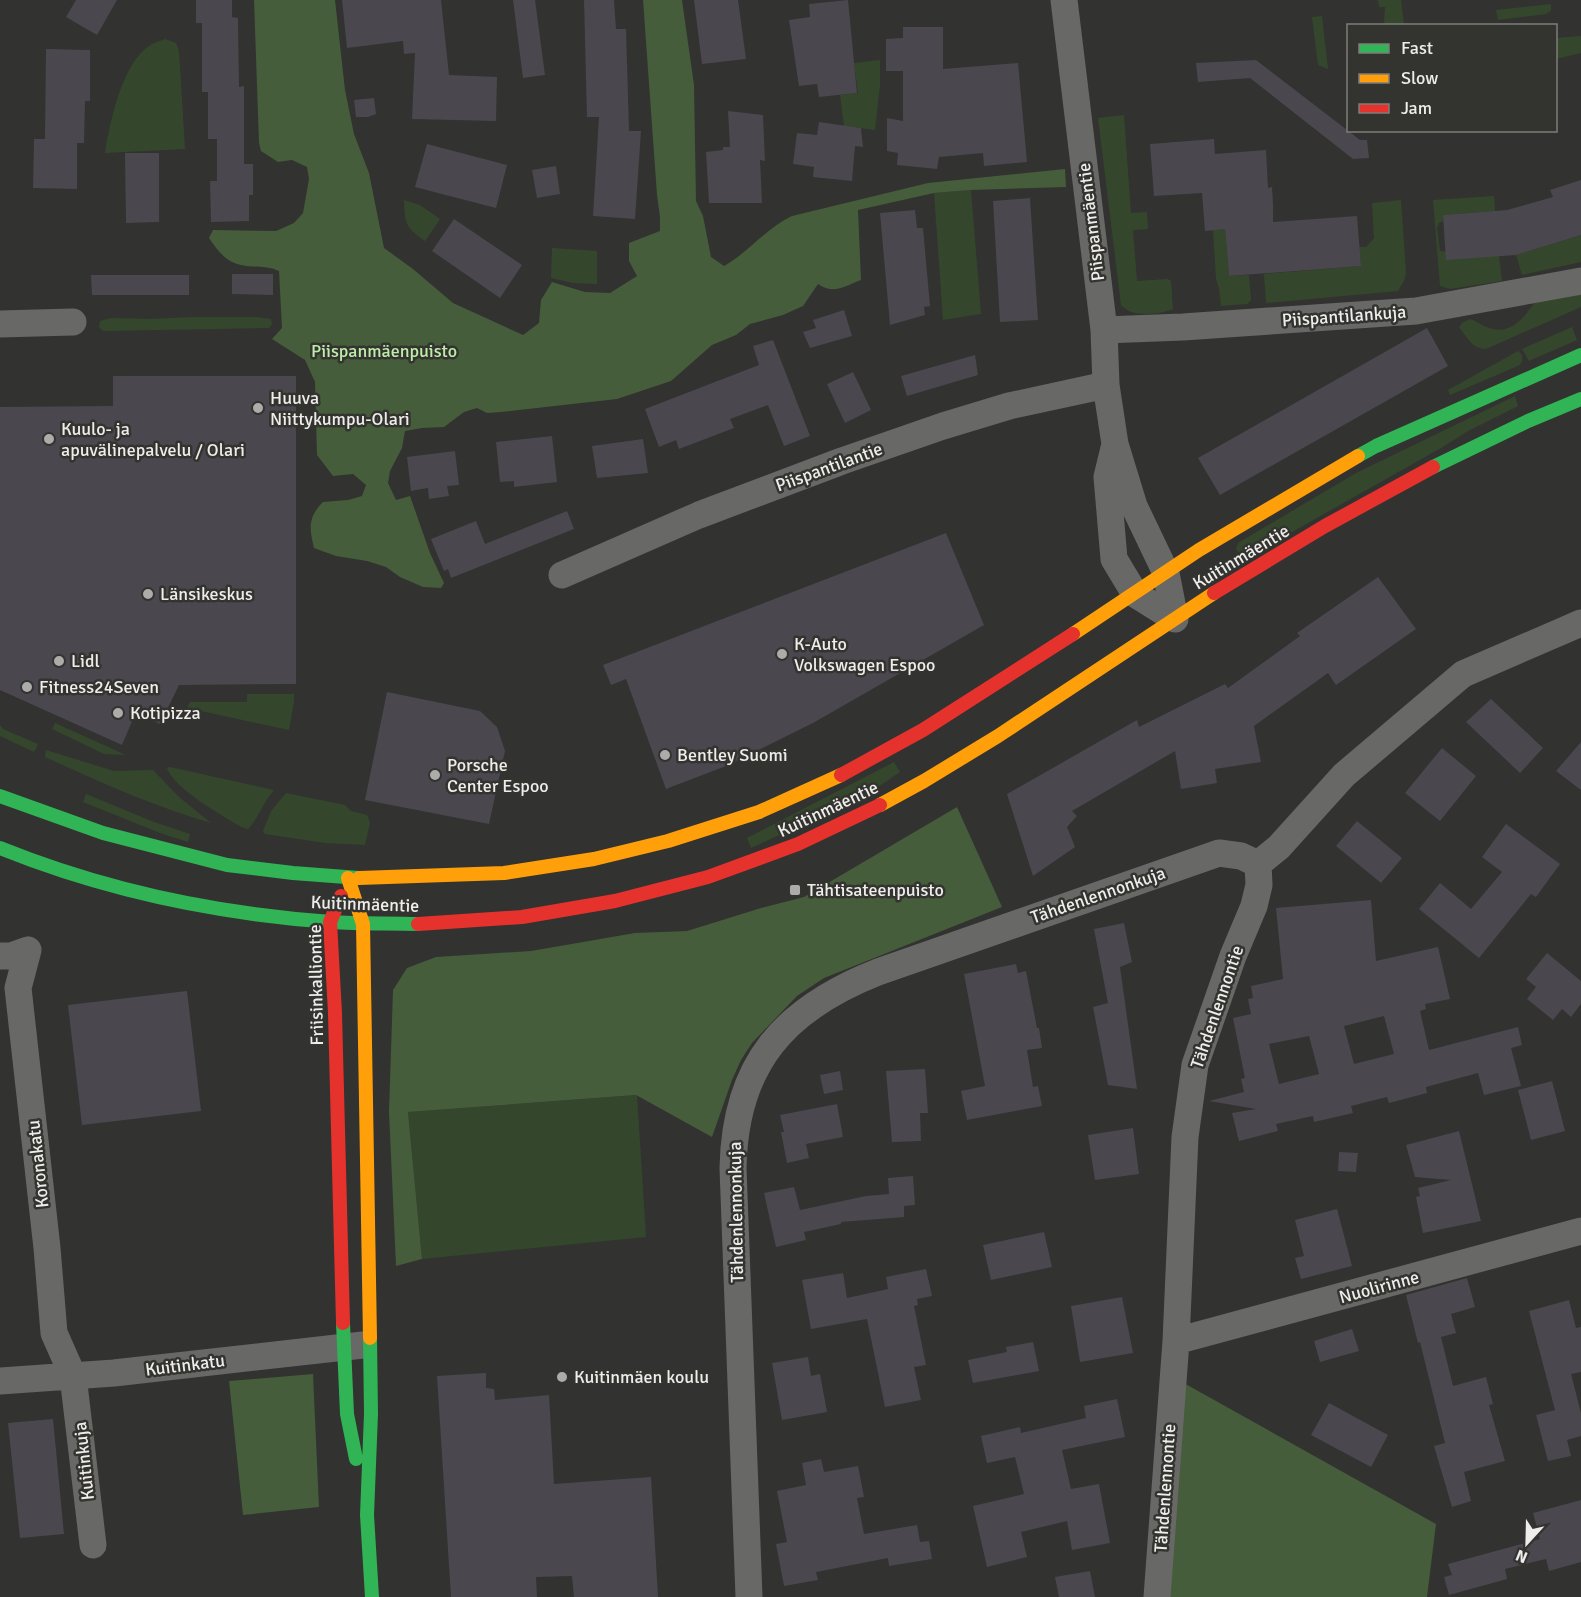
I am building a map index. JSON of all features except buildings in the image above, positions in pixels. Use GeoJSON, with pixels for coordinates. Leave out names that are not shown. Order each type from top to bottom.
{"type":"FeatureCollection","features":[{"type":"Feature","properties":{"kind":"main road","name":"Kuitinmäentie"},"geometry":{"type":"LineString","coordinates":[[0,796],[104,833],[227,865],[348,878],[504,873],[594,859],[668,841],[759,812],[836,778],[923,730],[1136,594],[1209,544],[1376,446],[1581,355]]}},
{"type":"Feature","properties":{"kind":"main road","name":"Kuitinmäentie"},"geometry":{"type":"LineString","coordinates":[[0,848],[94,880],[227,911],[363,924],[446,923],[536,915],[624,900],[717,875],[816,837],[888,801],[972,753],[1175,619],[1398,484],[1471,447],[1581,399]]}},
{"type":"Feature","properties":{"kind":"main road","name":"Friisinkalliontie"},"geometry":{"type":"LineString","coordinates":[[348,878],[330,922],[335,1013],[347,1414],[367,1515]]}},
{"type":"Feature","properties":{"kind":"main road","name":"Friisinkalliontie"},"geometry":{"type":"LineString","coordinates":[[348,878],[363,924],[369,1179],[371,1414],[367,1515],[372,1597]]}},
{"type":"Feature","properties":{"kind":"street","name":"Piispanmäentie"},"geometry":{"type":"LineString","coordinates":[[1064,0],[1104,330],[1106,385],[1115,444],[1134,506],[1166,573],[1175,619]]}},
{"type":"Feature","properties":{"kind":"street","name":"Piispantilankuja"},"geometry":{"type":"LineString","coordinates":[[1104,330],[1183,327],[1416,311],[1581,281]]}},
{"type":"Feature","properties":{"kind":"street"},"geometry":{"type":"LineString","coordinates":[[0,324],[73,322]]}},
{"type":"Feature","properties":{"kind":"street","name":"Piispantilantie"},"geometry":{"type":"LineString","coordinates":[[562,575],[699,515],[943,426],[1009,406],[1106,385]]}},
{"type":"Feature","properties":{"kind":"street","name":"Piispanmäentie"},"geometry":{"type":"LineString","coordinates":[[1115,444],[1107,477],[1114,559],[1136,594],[1175,619]]}},
{"type":"Feature","properties":{"kind":"street"},"geometry":{"type":"LineString","coordinates":[[1258,864],[1279,847],[1344,775],[1463,674],[1581,623]]}},
{"type":"Feature","properties":{"kind":"street","name":"Tähdenlennonkuja"},"geometry":{"type":"LineString","coordinates":[[749,1597],[733,1137],[741,1103],[753,1073],[769,1046],[791,1021],[821,999],[878,972],[1219,853],[1241,856],[1258,864]]}},
{"type":"Feature","properties":{"kind":"street","name":"Tähdenlennontie"},"geometry":{"type":"LineString","coordinates":[[1157,1597],[1176,1341],[1185,1137],[1195,1065],[1233,956],[1254,906],[1259,885],[1258,864]]}},
{"type":"Feature","properties":{"kind":"street","name":"Koronakatu"},"geometry":{"type":"LineString","coordinates":[[0,956],[11,956],[28,950],[18,988],[47,1248],[54,1333],[73,1376]]}},
{"type":"Feature","properties":{"kind":"street","name":"Nuolirinne"},"geometry":{"type":"LineString","coordinates":[[1176,1341],[1581,1231]]}},
{"type":"Feature","properties":{"kind":"street","name":"Kuitinkatu"},"geometry":{"type":"LineString","coordinates":[[0,1381],[73,1376],[370,1344]]}},
{"type":"Feature","properties":{"kind":"street","name":"Kuitinkuja"},"geometry":{"type":"LineString","coordinates":[[73,1376],[93,1545]]}},
{"type":"Feature","properties":{"kind":"green space","name":"Piispanmäenpuisto"},"geometry":{"type":"Polygon","coordinates":[[[254,0],[335,0],[345,90],[354,134],[369,173],[384,248],[453,303],[523,335],[539,323],[541,300],[552,282],[585,292],[610,293],[637,276],[629,261],[629,243],[660,231],[643,0],[682,0],[694,85],[696,201],[703,216],[711,257],[724,266],[774,227],[792,216],[928,183],[1065,169],[1066,187],[934,193],[858,210],[861,280],[834,289],[818,284],[803,306],[783,315],[750,324],[736,335],[712,345],[671,381],[617,399],[487,413],[477,408],[464,412],[444,427],[405,431],[402,448],[390,471],[388,483],[396,500],[410,496],[430,553],[444,583],[441,588],[423,587],[400,577],[386,567],[336,556],[314,548],[311,523],[318,507],[323,502],[348,500],[362,496],[366,485],[353,474],[333,476],[317,455],[315,382],[305,360],[272,339],[282,328],[279,271],[241,265],[231,261],[209,238],[213,230],[276,231],[294,223],[303,213],[309,179],[307,167],[292,160],[278,162],[261,151],[259,143],[254,0]]]}},
{"type":"Feature","properties":{"kind":"green space"},"geometry":{"type":"Polygon","coordinates":[[[1378,0],[1401,0],[1404,24],[1384,23],[1385,7],[1379,7],[1378,0]]]}},
{"type":"Feature","properties":{"kind":"green space"},"geometry":{"type":"Polygon","coordinates":[[[1551,4],[1551,11],[1546,14],[1498,20],[1496,10],[1551,4]]]}},
{"type":"Feature","properties":{"kind":"green space"},"geometry":{"type":"Polygon","coordinates":[[[1322,16],[1328,69],[1318,65],[1312,17],[1322,16]]]}},
{"type":"Feature","properties":{"kind":"green space"},"geometry":{"type":"Polygon","coordinates":[[[1581,36],[1581,53],[1557,59],[1557,38],[1581,36]]]}},
{"type":"Feature","properties":{"kind":"green space"},"geometry":{"type":"Polygon","coordinates":[[[165,39],[176,43],[179,51],[185,149],[105,153],[114,109],[125,78],[142,52],[152,44],[165,39]]]}},
{"type":"Feature","properties":{"kind":"green space"},"geometry":{"type":"Polygon","coordinates":[[[880,60],[875,130],[844,126],[840,95],[858,93],[854,63],[880,60]]]}},
{"type":"Feature","properties":{"kind":"green space"},"geometry":{"type":"Polygon","coordinates":[[[1124,115],[1131,213],[1147,212],[1148,229],[1133,230],[1137,281],[1168,279],[1171,281],[1173,309],[1151,314],[1129,311],[1121,305],[1098,118],[1124,115]]]}},
{"type":"Feature","properties":{"kind":"green space"},"geometry":{"type":"Polygon","coordinates":[[[971,190],[981,314],[943,320],[934,193],[971,190]]]}},
{"type":"Feature","properties":{"kind":"green space"},"geometry":{"type":"Polygon","coordinates":[[[1494,196],[1495,211],[1443,215],[1443,221],[1437,228],[1440,251],[1499,256],[1502,281],[1450,289],[1440,286],[1433,200],[1494,196]]]}},
{"type":"Feature","properties":{"kind":"green space"},"geometry":{"type":"Polygon","coordinates":[[[404,200],[420,205],[440,219],[425,241],[407,224],[404,200]]]}},
{"type":"Feature","properties":{"kind":"green space"},"geometry":{"type":"Polygon","coordinates":[[[1401,200],[1406,273],[1398,291],[1266,303],[1264,274],[1361,266],[1359,247],[1366,247],[1374,238],[1372,203],[1401,200]]]}},
{"type":"Feature","properties":{"kind":"green space"},"geometry":{"type":"Polygon","coordinates":[[[1225,229],[1229,276],[1249,275],[1251,300],[1247,304],[1221,306],[1216,279],[1213,230],[1225,229]]]}},
{"type":"Feature","properties":{"kind":"green space"},"geometry":{"type":"Polygon","coordinates":[[[1581,235],[1581,262],[1522,275],[1516,255],[1581,235]]]}},
{"type":"Feature","properties":{"kind":"green space"},"geometry":{"type":"Polygon","coordinates":[[[552,248],[597,251],[597,284],[573,283],[551,278],[552,248]]]}},
{"type":"Feature","properties":{"kind":"green space"},"geometry":{"type":"Polygon","coordinates":[[[1581,289],[1581,307],[1486,349],[1473,345],[1459,327],[1470,319],[1495,329],[1510,327],[1522,319],[1536,300],[1581,289]]]}},
{"type":"Feature","properties":{"kind":"green space"},"geometry":{"type":"Polygon","coordinates":[[[256,317],[271,319],[272,324],[269,328],[103,331],[99,327],[100,321],[111,318],[256,317]]]}},
{"type":"Feature","properties":{"kind":"green space"},"geometry":{"type":"Polygon","coordinates":[[[1572,327],[1577,340],[1529,361],[1522,349],[1572,327]]]}},
{"type":"Feature","properties":{"kind":"green space"},"geometry":{"type":"Polygon","coordinates":[[[1518,351],[1522,355],[1520,365],[1450,395],[1448,390],[1518,351]]]}},
{"type":"Feature","properties":{"kind":"green space"},"geometry":{"type":"Polygon","coordinates":[[[1515,396],[1518,406],[1468,431],[1246,558],[1241,556],[1236,549],[1238,543],[1356,473],[1515,396]]]}},
{"type":"Feature","properties":{"kind":"green space"},"geometry":{"type":"Polygon","coordinates":[[[247,694],[294,694],[289,730],[187,708],[190,702],[247,702],[247,694]]]}},
{"type":"Feature","properties":{"kind":"green space"},"geometry":{"type":"Polygon","coordinates":[[[55,723],[126,755],[104,754],[52,729],[55,723]]]}},
{"type":"Feature","properties":{"kind":"green space"},"geometry":{"type":"Polygon","coordinates":[[[0,725],[3,729],[38,744],[34,752],[0,736],[0,725]]]}},
{"type":"Feature","properties":{"kind":"green space"},"geometry":{"type":"Polygon","coordinates":[[[46,750],[114,771],[153,770],[179,797],[211,823],[147,801],[45,757],[46,750]]]}},
{"type":"Feature","properties":{"kind":"green space"},"geometry":{"type":"Polygon","coordinates":[[[894,762],[900,772],[868,794],[751,848],[747,838],[894,762]]]}},
{"type":"Feature","properties":{"kind":"green space"},"geometry":{"type":"Polygon","coordinates":[[[167,768],[274,790],[248,829],[222,816],[188,793],[171,776],[167,768]]]}},
{"type":"Feature","properties":{"kind":"green space"},"geometry":{"type":"Polygon","coordinates":[[[286,793],[345,805],[351,811],[367,815],[370,823],[365,845],[325,843],[265,834],[263,831],[271,811],[286,793]]]}},
{"type":"Feature","properties":{"kind":"green space"},"geometry":{"type":"Polygon","coordinates":[[[86,794],[190,834],[188,842],[83,802],[86,794]]]}},
{"type":"Feature","properties":{"kind":"green space"},"geometry":{"type":"Polygon","coordinates":[[[957,807],[1002,907],[824,978],[797,996],[752,1043],[741,1060],[712,1137],[636,1095],[408,1112],[422,1259],[396,1266],[389,1112],[393,990],[407,968],[436,957],[531,951],[635,933],[687,931],[804,897],[957,807]]]}},
{"type":"Feature","properties":{"kind":"green space"},"geometry":{"type":"Polygon","coordinates":[[[637,1095],[646,1237],[422,1259],[408,1112],[637,1095]]]}},
{"type":"Feature","properties":{"kind":"green space"},"geometry":{"type":"Polygon","coordinates":[[[313,1374],[319,1507],[243,1515],[229,1381],[313,1374]]]}},
{"type":"Feature","properties":{"kind":"green space"},"geometry":{"type":"Polygon","coordinates":[[[1182,1382],[1436,1524],[1427,1597],[1167,1597],[1182,1382]]]}},
{"type":"Feature","properties":{"kind":"traffic: fast"},"geometry":{"type":"LineString","coordinates":[[1358,456],[1581,355]]}},
{"type":"Feature","properties":{"kind":"traffic: fast"},"geometry":{"type":"LineString","coordinates":[[1433,467],[1528,421],[1581,399]]}},
{"type":"Feature","properties":{"kind":"traffic: fast"},"geometry":{"type":"LineString","coordinates":[[0,796],[103,833],[227,865],[359,878]]}},
{"type":"Feature","properties":{"kind":"traffic: fast"},"geometry":{"type":"LineString","coordinates":[[0,848],[39,863],[121,888],[204,906],[331,922],[418,924]]}},
{"type":"Feature","properties":{"kind":"traffic: fast"},"geometry":{"type":"LineString","coordinates":[[343,1323],[347,1414],[356,1459]]}},
{"type":"Feature","properties":{"kind":"traffic: fast"},"geometry":{"type":"LineString","coordinates":[[370,1338],[371,1414],[367,1515],[372,1597]]}},
{"type":"Feature","properties":{"kind":"traffic: slow"},"geometry":{"type":"LineString","coordinates":[[1073,634],[1199,550],[1358,456]]}},
{"type":"Feature","properties":{"kind":"traffic: slow"},"geometry":{"type":"LineString","coordinates":[[880,805],[998,736],[1214,593]]}},
{"type":"Feature","properties":{"kind":"traffic: slow"},"geometry":{"type":"LineString","coordinates":[[359,878],[504,873],[594,859],[668,841],[759,812],[841,775]]}},
{"type":"Feature","properties":{"kind":"traffic: slow"},"geometry":{"type":"LineString","coordinates":[[348,878],[363,924],[370,1338]]}},
{"type":"Feature","properties":{"kind":"traffic: jam"},"geometry":{"type":"LineString","coordinates":[[1214,593],[1325,526],[1433,467]]}},
{"type":"Feature","properties":{"kind":"traffic: jam"},"geometry":{"type":"LineString","coordinates":[[841,775],[923,730],[1073,634]]}},
{"type":"Feature","properties":{"kind":"traffic: jam"},"geometry":{"type":"LineString","coordinates":[[418,924],[522,917],[615,901],[708,877],[798,844],[880,805]]}},
{"type":"Feature","properties":{"kind":"traffic: jam"},"geometry":{"type":"LineString","coordinates":[[341,896],[330,922],[335,1013],[343,1323]]}},
{"type":"Feature","properties":{"kind":"place","name":"Huuva Niittykumpu-Olari"},"geometry":{"type":"Point","coordinates":[258,408]}},
{"type":"Feature","properties":{"kind":"place","name":"Kuulo- ja apuvälinepalvelu / Olari"},"geometry":{"type":"Point","coordinates":[49,439]}},
{"type":"Feature","properties":{"kind":"place","name":"Länsikeskus"},"geometry":{"type":"Point","coordinates":[148,594]}},
{"type":"Feature","properties":{"kind":"place","name":"K-Auto Volkswagen Espoo"},"geometry":{"type":"Point","coordinates":[782,654]}},
{"type":"Feature","properties":{"kind":"place","name":"Lidl"},"geometry":{"type":"Point","coordinates":[59,661]}},
{"type":"Feature","properties":{"kind":"place","name":"Fitness24Seven"},"geometry":{"type":"Point","coordinates":[27,687]}},
{"type":"Feature","properties":{"kind":"place","name":"Kotipizza"},"geometry":{"type":"Point","coordinates":[118,713]}},
{"type":"Feature","properties":{"kind":"place","name":"Bentley Suomi"},"geometry":{"type":"Point","coordinates":[665,755]}},
{"type":"Feature","properties":{"kind":"place","name":"Porsche Center Espoo"},"geometry":{"type":"Point","coordinates":[435,775]}},
{"type":"Feature","properties":{"kind":"place","name":"Tähtisateenpuisto"},"geometry":{"type":"Point","coordinates":[795,890]}},
{"type":"Feature","properties":{"kind":"place","name":"Kuitinmäen koulu"},"geometry":{"type":"Point","coordinates":[562,1377]}}]}
